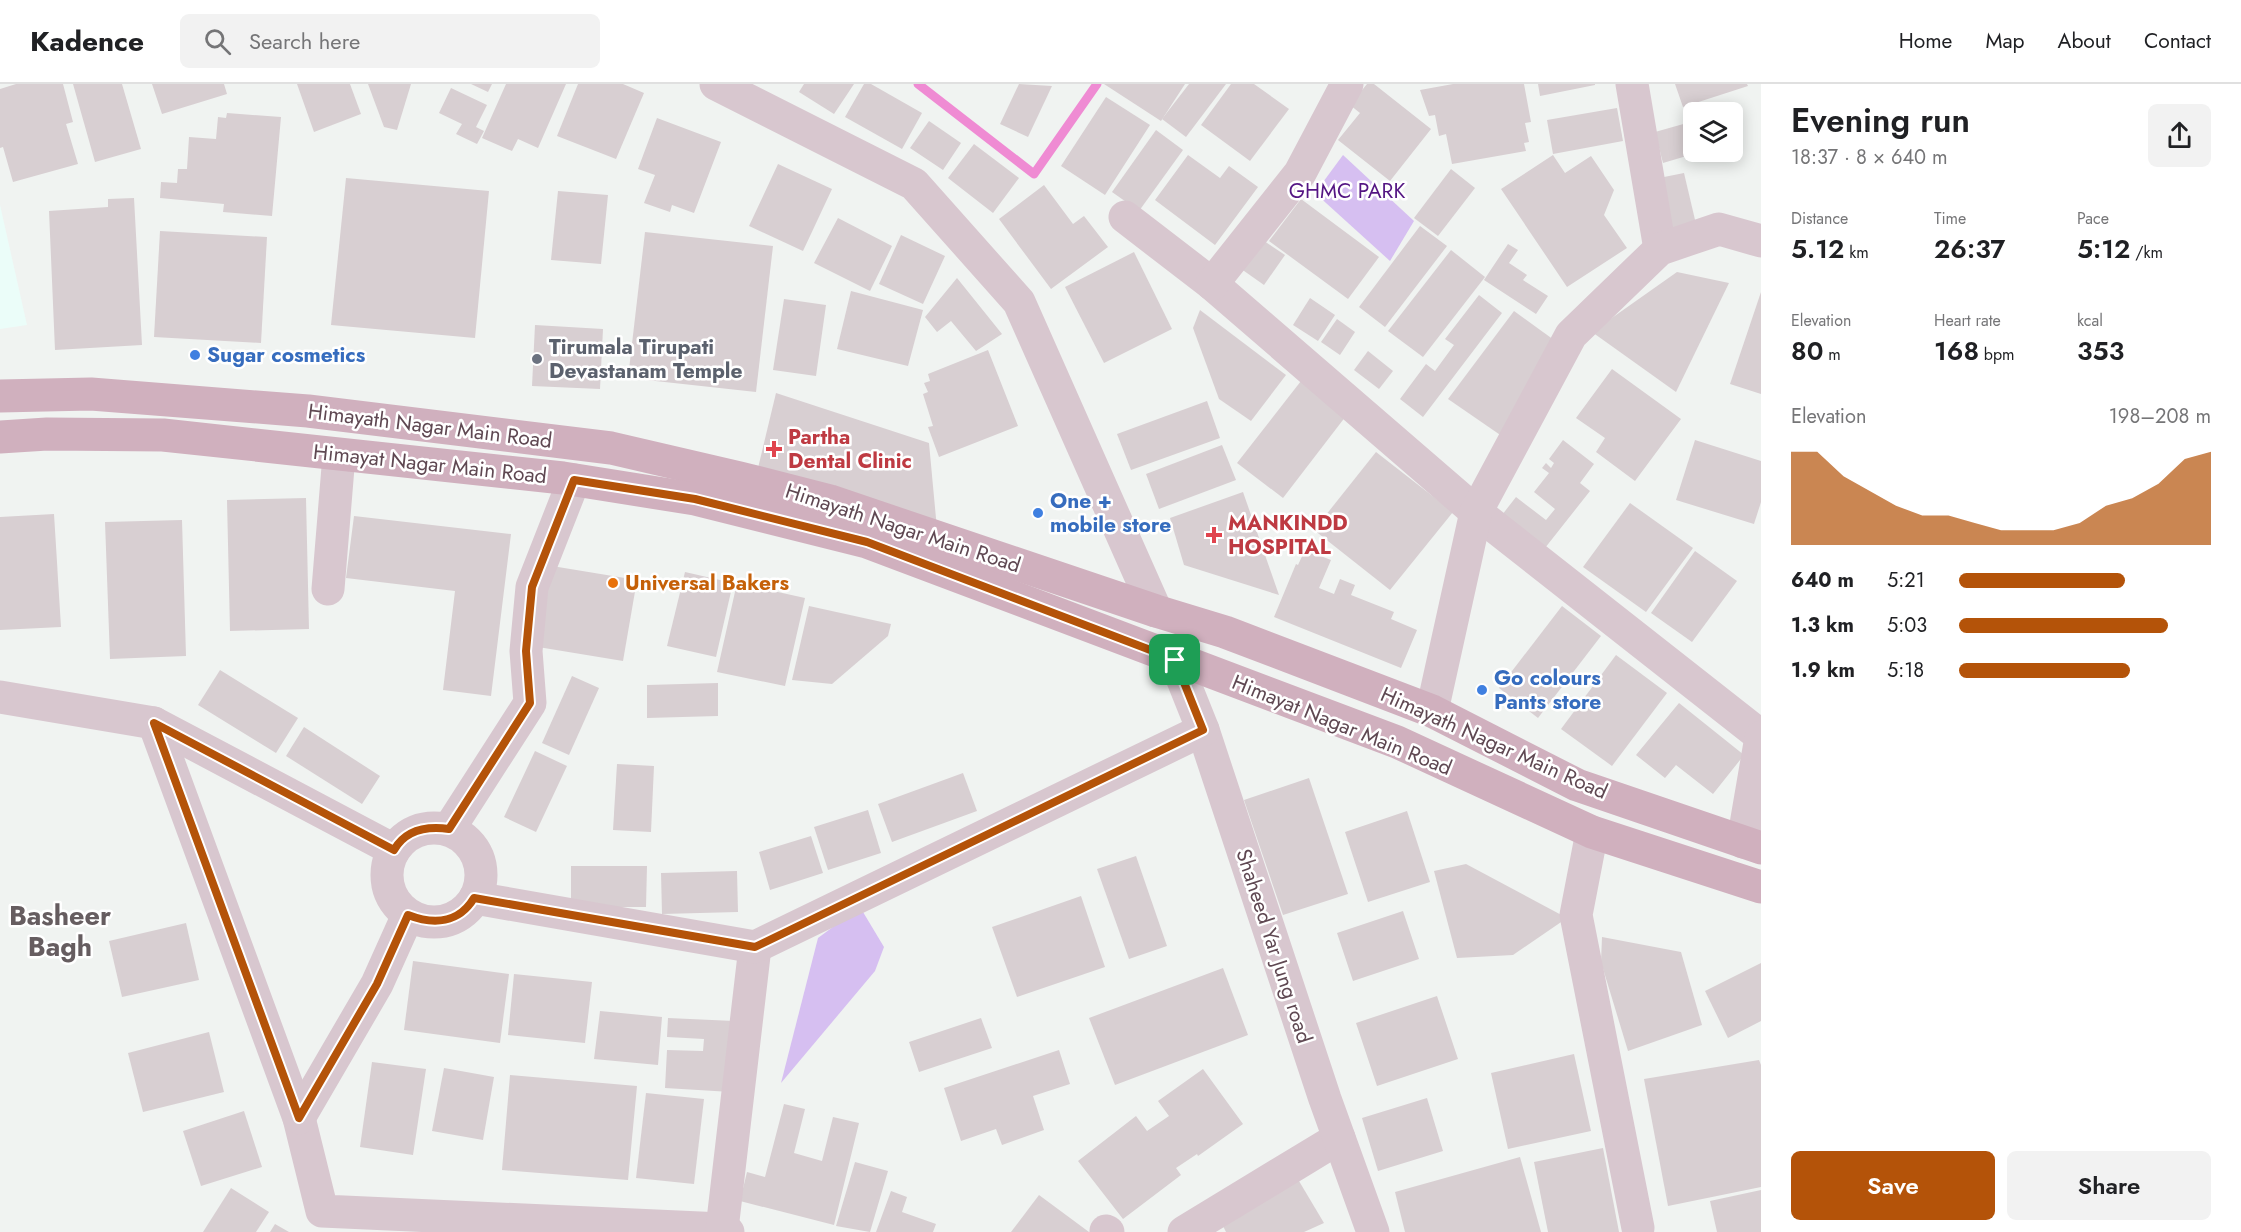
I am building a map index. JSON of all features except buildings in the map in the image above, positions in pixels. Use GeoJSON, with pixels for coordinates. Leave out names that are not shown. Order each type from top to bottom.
{"type":"FeatureCollection","features":[{"type":"Feature","properties":{"kind":"main road","name":"Himayath Nagar Main Road"},"geometry":{"type":"LineString","coordinates":[[0,396],[91,394],[285,410],[611,448],[830,501],[1225,632],[1432,711],[1577,785],[1752,845]]}},
{"type":"Feature","properties":{"kind":"main road","name":"Himayat Nagar Main Road"},"geometry":{"type":"LineString","coordinates":[[0,437],[47,434],[162,435],[574,480],[695,499],[867,542],[1397,742],[1592,832],[1761,887]]}},
{"type":"Feature","properties":{"kind":"main road"},"geometry":{"type":"LineString","coordinates":[[1156,611],[1175,660]]}},
{"type":"Feature","properties":{"kind":"street"},"geometry":{"type":"LineString","coordinates":[[716,84],[914,184],[1020,302],[1156,611]]}},
{"type":"Feature","properties":{"kind":"street"},"geometry":{"type":"LineString","coordinates":[[1212,284],[1300,173],[1347,84]]}},
{"type":"Feature","properties":{"kind":"street"},"geometry":{"type":"LineString","coordinates":[[1632,84],[1660,249]]}},
{"type":"Feature","properties":{"kind":"street"},"geometry":{"type":"LineString","coordinates":[[1125,217],[1212,284],[1476,512],[1761,737],[1752,845]]}},
{"type":"Feature","properties":{"kind":"street"},"geometry":{"type":"LineString","coordinates":[[1432,711],[1476,512],[1571,335],[1660,249],[1719,229],[1761,241]]}},
{"type":"Feature","properties":{"kind":"street"},"geometry":{"type":"LineString","coordinates":[[328,589],[339,455]]}},
{"type":"Feature","properties":{"kind":"street"},"geometry":{"type":"LineString","coordinates":[[449,829],[530,703],[526,651],[532,587],[574,480]]}},
{"type":"Feature","properties":{"kind":"street","name":"Shaheed Yar Jung road"},"geometry":{"type":"LineString","coordinates":[[1175,660],[1203,730],[1339,1138],[1373,1232]]}},
{"type":"Feature","properties":{"kind":"street"},"geometry":{"type":"LineString","coordinates":[[0,697],[154,723],[394,850]]}},
{"type":"Feature","properties":{"kind":"street"},"geometry":{"type":"LineString","coordinates":[[154,723],[299,1118],[322,1211],[725,1230],[755,947]]}},
{"type":"Feature","properties":{"kind":"street"},"geometry":{"type":"LineString","coordinates":[[474,898],[755,947],[1203,730]]}},
{"type":"Feature","properties":{"kind":"street"},"geometry":{"type":"LineString","coordinates":[[420,829],[449,829],[461,836],[472,846],[479,860],[482,877],[469,907],[456,917],[440,922],[424,921],[408,915],[396,904],[388,889],[386,873],[389,857],[394,850],[407,835],[420,829]]}},
{"type":"Feature","properties":{"kind":"street"},"geometry":{"type":"LineString","coordinates":[[1592,832],[1576,915],[1638,1228]]}},
{"type":"Feature","properties":{"kind":"street"},"geometry":{"type":"LineString","coordinates":[[299,1118],[377,984],[408,915]]}},
{"type":"Feature","properties":{"kind":"street"},"geometry":{"type":"LineString","coordinates":[[1184,1232],[1339,1138]]}},
{"type":"Feature","properties":{"kind":"shaded area"},"geometry":{"type":"Polygon","coordinates":[[[0,205],[27,325],[0,329],[0,205]]]}},
{"type":"Feature","properties":{"kind":"green space","name":"GHMC PARK"},"geometry":{"type":"Polygon","coordinates":[[[1343,155],[1414,221],[1390,261],[1315,193],[1343,155]]]}},
{"type":"Feature","properties":{"kind":"green space"},"geometry":{"type":"Polygon","coordinates":[[[860,907],[884,947],[875,971],[781,1083],[818,938],[860,907]]]}},
{"type":"Feature","properties":{"kind":"waterway"},"geometry":{"type":"LineString","coordinates":[[918,84],[1034,174],[1097,84]]}},
{"type":"Feature","properties":{"kind":"place","name":"Sugar cosmetics"},"geometry":{"type":"Point","coordinates":[195,355]}},
{"type":"Feature","properties":{"kind":"place","name":"Tirumala Tirupati Devastanam Temple"},"geometry":{"type":"Point","coordinates":[537,359]}},
{"type":"Feature","properties":{"kind":"place","name":"Partha Dental Clinic"},"geometry":{"type":"Point","coordinates":[774,449]}},
{"type":"Feature","properties":{"kind":"place","name":"One + mobile store"},"geometry":{"type":"Point","coordinates":[1038,513]}},
{"type":"Feature","properties":{"kind":"place","name":"MANKINDD HOSPITAL"},"geometry":{"type":"Point","coordinates":[1214,535]}},
{"type":"Feature","properties":{"kind":"place","name":"Universal Bakers"},"geometry":{"type":"Point","coordinates":[613,583]}},
{"type":"Feature","properties":{"kind":"place","name":"Go colours Pants store"},"geometry":{"type":"Point","coordinates":[1482,690]}},
{"type":"Feature","properties":{"kind":"district","name":"Basheer Bagh"},"geometry":{"type":"Point","coordinates":[60,932]}},
{"type":"Feature","properties":{"kind":"route"},"geometry":{"type":"LineString","coordinates":[[574,480],[695,499],[867,542],[1175,660],[1203,730],[755,947],[474,898],[469,907],[456,917],[440,922],[424,921],[408,915],[377,984],[299,1118],[154,723],[394,850],[407,835],[420,829],[435,827],[449,829],[530,703],[526,651],[532,587],[574,480]]}}]}
